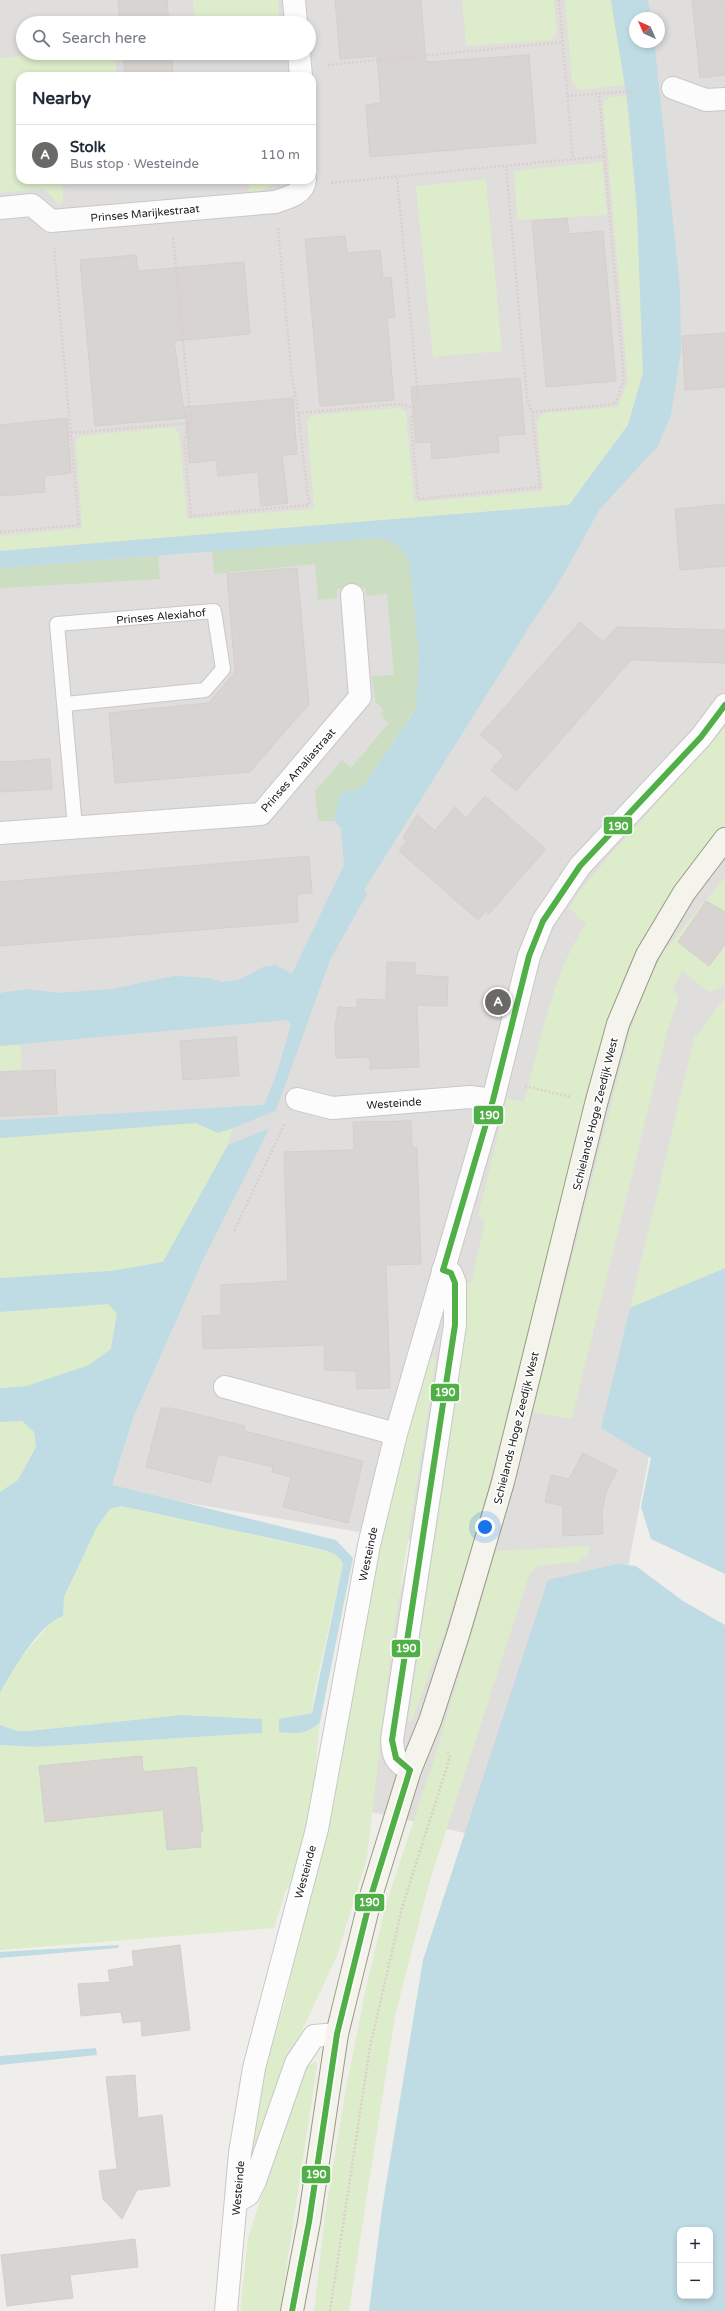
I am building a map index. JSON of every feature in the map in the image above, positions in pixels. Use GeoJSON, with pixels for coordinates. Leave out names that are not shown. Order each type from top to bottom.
{"type":"FeatureCollection","features":[{"type":"Feature","properties":{"kind":"street"},"geometry":{"type":"LineString","coordinates":[[294,0],[295,16]]}},
{"type":"Feature","properties":{"kind":"street"},"geometry":{"type":"LineString","coordinates":[[673,88],[706,100],[725,99]]}},
{"type":"Feature","properties":{"kind":"street","name":"Prinses Marijkestraat"},"geometry":{"type":"LineString","coordinates":[[51,222],[171,211],[295,191]]}},
{"type":"Feature","properties":{"kind":"street"},"geometry":{"type":"LineString","coordinates":[[0,208],[32,205],[51,222]]}},
{"type":"Feature","properties":{"kind":"street","name":"Prinses Amaliastraat"},"geometry":{"type":"LineString","coordinates":[[0,833],[261,814],[360,696],[352,595]]}},
{"type":"Feature","properties":{"kind":"street","name":"Westeinde"},"geometry":{"type":"LineString","coordinates":[[226,2311],[240,2153],[254,2068],[316,1829],[369,1546],[396,1434],[493,1100],[529,956],[543,921],[580,866],[701,737],[725,705]]}},
{"type":"Feature","properties":{"kind":"street","name":"Schielands Hoge Zeedijk West"},"geometry":{"type":"LineString","coordinates":[[292,2311],[338,2034],[371,1896],[410,1770],[430,1721],[458,1635],[502,1482],[596,1104],[618,1024],[647,955],[684,893],[725,839]]}},
{"type":"Feature","properties":{"kind":"street","name":"Westeinde"},"geometry":{"type":"LineString","coordinates":[[297,1099],[332,1108],[470,1097],[493,1100]]}},
{"type":"Feature","properties":{"kind":"street"},"geometry":{"type":"LineString","coordinates":[[410,1770],[401,1765],[393,1756],[392,1740],[454,1325],[455,1283],[451,1273],[443,1270]]}},
{"type":"Feature","properties":{"kind":"street"},"geometry":{"type":"LineString","coordinates":[[225,1387],[396,1434]]}},
{"type":"Feature","properties":{"kind":"street"},"geometry":{"type":"LineString","coordinates":[[236,2202],[248,2196],[255,2181],[296,2063],[304,2048],[314,2036],[338,2034]]}},
{"type":"Feature","properties":{"kind":"lane","name":"Prinses Alexiahof"},"geometry":{"type":"LineString","coordinates":[[66,704],[205,690],[223,669],[214,611],[57,624],[66,704],[75,827]]}},
{"type":"Feature","properties":{"kind":"path"},"geometry":{"type":"LineString","coordinates":[[559,0],[573,159]]}},
{"type":"Feature","properties":{"kind":"path"},"geometry":{"type":"LineString","coordinates":[[300,66],[562,42]]}},
{"type":"Feature","properties":{"kind":"path"},"geometry":{"type":"LineString","coordinates":[[567,96],[649,90]]}},
{"type":"Feature","properties":{"kind":"path"},"geometry":{"type":"LineString","coordinates":[[532,412],[615,404],[624,379],[599,93]]}},
{"type":"Feature","properties":{"kind":"path"},"geometry":{"type":"LineString","coordinates":[[171,211],[190,423],[184,438],[191,516],[309,505],[298,413],[292,377],[295,191],[397,178],[605,156]]}},
{"type":"Feature","properties":{"kind":"path"},"geometry":{"type":"LineString","coordinates":[[397,178],[418,397],[411,419],[418,499],[540,487],[532,412],[527,399],[506,166]]}},
{"type":"Feature","properties":{"kind":"path"},"geometry":{"type":"LineString","coordinates":[[0,532],[79,525],[51,222]]}},
{"type":"Feature","properties":{"kind":"path"},"geometry":{"type":"LineString","coordinates":[[298,413],[399,404],[415,408]]}},
{"type":"Feature","properties":{"kind":"path"},"geometry":{"type":"LineString","coordinates":[[71,433],[190,423]]}},
{"type":"Feature","properties":{"kind":"path"},"geometry":{"type":"LineString","coordinates":[[532,1088],[596,1104]]}},
{"type":"Feature","properties":{"kind":"path"},"geometry":{"type":"LineString","coordinates":[[234,1231],[297,1099]]}},
{"type":"Feature","properties":{"kind":"path"},"geometry":{"type":"LineString","coordinates":[[330,2311],[370,2047],[402,1908],[450,1757],[430,1721]]}},
{"type":"Feature","properties":{"kind":"shaded area"},"geometry":{"type":"Polygon","coordinates":[[[0,0],[725,0],[725,1239],[676,1312],[624,1589],[482,1837],[350,1807],[412,1541],[87,1486],[0,1162],[0,0]]]}},
{"type":"Feature","properties":{"kind":"green space"},"geometry":{"type":"Polygon","coordinates":[[[193,0],[278,0],[279,16],[194,16],[193,0]]]}},
{"type":"Feature","properties":{"kind":"green space"},"geometry":{"type":"Polygon","coordinates":[[[462,0],[554,0],[557,33],[551,40],[466,46],[462,0]]]}},
{"type":"Feature","properties":{"kind":"green space"},"geometry":{"type":"Polygon","coordinates":[[[565,0],[611,0],[625,85],[580,90],[572,82],[565,0]]]}},
{"type":"Feature","properties":{"kind":"green space"},"geometry":{"type":"Polygon","coordinates":[[[16,56],[16,60],[115,60],[116,72],[16,72],[16,184],[73,184],[62,185],[63,203],[58,204],[45,189],[0,193],[0,58],[16,56]]]}},
{"type":"Feature","properties":{"kind":"green space"},"geometry":{"type":"Polygon","coordinates":[[[626,96],[637,210],[643,373],[628,425],[569,505],[0,551],[0,536],[82,528],[76,440],[80,436],[173,427],[179,433],[187,519],[314,509],[307,421],[312,415],[399,408],[406,412],[414,502],[543,491],[537,421],[544,413],[618,407],[628,381],[603,103],[609,97],[626,96]]]}},
{"type":"Feature","properties":{"kind":"green space"},"geometry":{"type":"Polygon","coordinates":[[[602,162],[607,215],[517,220],[514,171],[602,162]]]}},
{"type":"Feature","properties":{"kind":"green space"},"geometry":{"type":"Polygon","coordinates":[[[486,179],[502,351],[433,357],[416,186],[486,179]]]}},
{"type":"Feature","properties":{"kind":"green space"},"geometry":{"type":"Polygon","coordinates":[[[248,184],[274,184],[260,191],[249,192],[248,184]]]}},
{"type":"Feature","properties":{"kind":"green space"},"geometry":{"type":"Polygon","coordinates":[[[382,538],[400,547],[409,561],[419,654],[416,708],[363,787],[340,794],[334,821],[318,821],[315,791],[342,760],[351,768],[389,723],[380,714],[384,710],[375,701],[372,676],[394,675],[387,594],[366,596],[365,587],[337,589],[337,598],[318,600],[315,564],[214,574],[212,551],[382,538]]]}},
{"type":"Feature","properties":{"kind":"green space"},"geometry":{"type":"Polygon","coordinates":[[[158,556],[160,579],[0,588],[0,568],[158,556]]]}},
{"type":"Feature","properties":{"kind":"green space"},"geometry":{"type":"Polygon","coordinates":[[[725,727],[725,826],[664,904],[630,962],[597,1057],[527,1340],[474,1540],[444,1634],[411,1723],[408,1721],[467,1325],[464,1284],[471,1283],[485,1222],[478,1216],[507,1098],[524,1102],[548,1010],[564,964],[574,943],[586,924],[569,908],[582,888],[609,856],[725,727]]]}},
{"type":"Feature","properties":{"kind":"green space"},"geometry":{"type":"Polygon","coordinates":[[[725,877],[725,986],[709,992],[682,971],[673,988],[679,997],[668,1028],[572,1419],[533,1412],[630,1031],[648,982],[665,950],[725,877]]]}},
{"type":"Feature","properties":{"kind":"green space"},"geometry":{"type":"Polygon","coordinates":[[[725,997],[725,1268],[630,1308],[694,1039],[725,997]]]}},
{"type":"Feature","properties":{"kind":"green space"},"geometry":{"type":"Polygon","coordinates":[[[20,1044],[22,1069],[0,1071],[0,1046],[20,1044]]]}},
{"type":"Feature","properties":{"kind":"green space"},"geometry":{"type":"Polygon","coordinates":[[[196,1123],[218,1133],[233,1128],[228,1145],[163,1262],[112,1271],[0,1278],[0,1138],[196,1123]]]}},
{"type":"Feature","properties":{"kind":"green space"},"geometry":{"type":"Polygon","coordinates":[[[108,1304],[117,1313],[111,1349],[89,1365],[7,1409],[27,1386],[0,1388],[0,1312],[108,1304]]]}},
{"type":"Feature","properties":{"kind":"green space"},"geometry":{"type":"Polygon","coordinates":[[[429,1356],[436,1359],[392,1643],[367,1858],[337,1956],[293,2050],[246,2184],[263,2074],[285,2002],[299,1937],[326,1838],[334,1795],[348,1694],[377,1549],[429,1356]]]}},
{"type":"Feature","properties":{"kind":"green space"},"geometry":{"type":"Polygon","coordinates":[[[22,1421],[34,1432],[36,1448],[18,1480],[0,1492],[0,1422],[22,1421]]]}},
{"type":"Feature","properties":{"kind":"green space"},"geometry":{"type":"Polygon","coordinates":[[[121,1506],[335,1553],[343,1564],[314,1694],[312,1713],[279,1719],[279,1732],[291,1733],[301,1733],[311,1729],[320,1722],[315,1773],[320,1777],[296,1886],[286,1889],[274,1928],[0,1950],[0,1745],[36,1747],[262,1733],[261,1719],[181,1715],[29,1731],[18,1731],[0,1725],[0,1693],[19,1660],[53,1620],[63,1616],[64,1597],[97,1527],[110,1509],[121,1506]]]}},
{"type":"Feature","properties":{"kind":"green space"},"geometry":{"type":"Polygon","coordinates":[[[590,1546],[588,1555],[577,1562],[538,1566],[530,1573],[430,1880],[395,2016],[349,2311],[314,2311],[325,2215],[346,2089],[364,1997],[386,1904],[436,1753],[496,1551],[590,1546]]]}},
{"type":"Feature","properties":{"kind":"green space"},"geometry":{"type":"Polygon","coordinates":[[[316,2061],[317,2066],[280,2311],[240,2311],[248,2238],[290,2109],[307,2067],[316,2061]]]}},
{"type":"Feature","properties":{"kind":"water"},"geometry":{"type":"Polygon","coordinates":[[[611,0],[648,0],[650,12],[629,12],[629,48],[655,48],[680,289],[681,351],[671,415],[658,446],[599,510],[560,581],[531,624],[364,890],[367,894],[330,960],[270,1127],[202,1262],[133,1418],[112,1485],[336,1540],[353,1558],[320,1722],[301,1733],[279,1732],[279,1719],[312,1713],[343,1564],[338,1557],[331,1552],[320,1549],[121,1506],[110,1509],[97,1527],[64,1597],[63,1616],[44,1629],[27,1649],[0,1693],[0,1492],[18,1480],[36,1447],[34,1432],[22,1421],[0,1422],[0,1388],[27,1386],[89,1365],[111,1349],[117,1313],[108,1304],[0,1312],[0,1278],[112,1271],[163,1262],[228,1145],[233,1128],[218,1133],[196,1123],[0,1138],[0,1120],[264,1105],[276,1075],[291,1025],[287,1020],[0,1046],[0,993],[28,989],[58,993],[112,989],[174,976],[209,978],[223,982],[241,979],[263,967],[276,965],[292,974],[344,865],[341,828],[334,821],[340,794],[363,787],[416,709],[419,654],[409,561],[400,547],[382,538],[0,568],[0,551],[569,505],[628,425],[643,373],[637,210],[628,105],[611,0]]]}},
{"type":"Feature","properties":{"kind":"water"},"geometry":{"type":"Polygon","coordinates":[[[725,1268],[725,1574],[651,1539],[641,1507],[651,1458],[601,1428],[630,1308],[725,1268]]]}},
{"type":"Feature","properties":{"kind":"water"},"geometry":{"type":"Polygon","coordinates":[[[617,1564],[636,1566],[683,1601],[725,1625],[725,2311],[369,2311],[382,2209],[423,1960],[548,1580],[617,1564]]]}},
{"type":"Feature","properties":{"kind":"water"},"geometry":{"type":"Polygon","coordinates":[[[181,1715],[262,1719],[262,1733],[36,1747],[0,1745],[0,1725],[18,1731],[29,1731],[181,1715]]]}},
{"type":"Feature","properties":{"kind":"water"},"geometry":{"type":"Polygon","coordinates":[[[119,1945],[118,1948],[0,1958],[0,1952],[119,1945]]]}},
{"type":"Feature","properties":{"kind":"water"},"geometry":{"type":"Polygon","coordinates":[[[96,2048],[97,2055],[0,2065],[0,2056],[96,2048]]]}},
{"type":"Feature","properties":{"kind":"pier"},"geometry":{"type":"Polygon","coordinates":[[[282,1110],[276,1126],[228,1145],[233,1128],[274,1111],[282,1110]]]}},
{"type":"Feature","properties":{"kind":"building"},"geometry":{"type":"Polygon","coordinates":[[[118,0],[167,0],[168,16],[119,16],[118,0]]]}},
{"type":"Feature","properties":{"kind":"building"},"geometry":{"type":"Polygon","coordinates":[[[335,0],[421,0],[426,62],[529,55],[536,143],[370,157],[366,105],[381,103],[377,56],[340,59],[335,0]]]}},
{"type":"Feature","properties":{"kind":"building"},"geometry":{"type":"Polygon","coordinates":[[[692,0],[725,0],[725,75],[700,78],[692,0]]]}},
{"type":"Feature","properties":{"kind":"building"},"geometry":{"type":"Polygon","coordinates":[[[124,60],[172,60],[173,72],[125,72],[124,60]]]}},
{"type":"Feature","properties":{"kind":"building"},"geometry":{"type":"Polygon","coordinates":[[[567,218],[569,234],[603,231],[616,381],[546,387],[532,221],[567,218]]]}},
{"type":"Feature","properties":{"kind":"building"},"geometry":{"type":"Polygon","coordinates":[[[345,236],[347,253],[380,250],[383,278],[391,277],[395,317],[387,318],[394,400],[320,406],[305,239],[345,236]]]}},
{"type":"Feature","properties":{"kind":"building"},"geometry":{"type":"Polygon","coordinates":[[[136,255],[138,271],[244,262],[250,334],[174,341],[185,418],[95,426],[80,260],[136,255]]]}},
{"type":"Feature","properties":{"kind":"building"},"geometry":{"type":"Polygon","coordinates":[[[725,333],[725,387],[685,390],[682,336],[725,333]]]}},
{"type":"Feature","properties":{"kind":"building"},"geometry":{"type":"Polygon","coordinates":[[[520,378],[525,434],[498,436],[499,452],[432,459],[431,442],[416,443],[411,387],[520,378]]]}},
{"type":"Feature","properties":{"kind":"building"},"geometry":{"type":"Polygon","coordinates":[[[293,398],[297,454],[282,455],[288,503],[261,506],[258,472],[218,476],[216,460],[189,463],[185,407],[293,398]]]}},
{"type":"Feature","properties":{"kind":"building"},"geometry":{"type":"Polygon","coordinates":[[[67,418],[71,473],[44,476],[45,492],[0,496],[0,425],[67,418]]]}},
{"type":"Feature","properties":{"kind":"building"},"geometry":{"type":"Polygon","coordinates":[[[725,504],[725,566],[680,570],[675,509],[725,504]]]}},
{"type":"Feature","properties":{"kind":"building"},"geometry":{"type":"Polygon","coordinates":[[[297,568],[309,704],[250,772],[115,783],[109,713],[209,703],[235,672],[227,574],[297,568]]]}},
{"type":"Feature","properties":{"kind":"building"},"geometry":{"type":"Polygon","coordinates":[[[580,622],[603,642],[617,627],[725,630],[725,663],[631,660],[516,791],[491,770],[504,755],[480,735],[580,622]]]}},
{"type":"Feature","properties":{"kind":"building"},"geometry":{"type":"Polygon","coordinates":[[[50,759],[52,789],[0,792],[0,762],[50,759]]]}},
{"type":"Feature","properties":{"kind":"building"},"geometry":{"type":"Polygon","coordinates":[[[485,796],[546,849],[489,914],[485,911],[478,920],[399,851],[407,841],[403,838],[417,815],[435,831],[455,807],[466,818],[485,796]]]}},
{"type":"Feature","properties":{"kind":"building"},"geometry":{"type":"Polygon","coordinates":[[[309,856],[312,893],[297,894],[298,922],[0,946],[0,882],[309,856]]]}},
{"type":"Feature","properties":{"kind":"building"},"geometry":{"type":"Polygon","coordinates":[[[706,901],[725,912],[725,945],[709,966],[678,942],[706,901]]]}},
{"type":"Feature","properties":{"kind":"building"},"geometry":{"type":"Polygon","coordinates":[[[387,962],[415,963],[415,975],[448,977],[447,1006],[417,1005],[419,1067],[370,1069],[370,1057],[336,1058],[335,1028],[338,1007],[357,1008],[357,999],[386,1000],[387,962]]]}},
{"type":"Feature","properties":{"kind":"building"},"geometry":{"type":"Polygon","coordinates":[[[236,1037],[239,1076],[183,1080],[180,1041],[236,1037]]]}},
{"type":"Feature","properties":{"kind":"building"},"geometry":{"type":"Polygon","coordinates":[[[55,1070],[57,1114],[0,1116],[0,1072],[55,1070]]]}},
{"type":"Feature","properties":{"kind":"building"},"geometry":{"type":"Polygon","coordinates":[[[411,1121],[412,1148],[417,1148],[421,1264],[386,1265],[390,1388],[357,1389],[356,1371],[325,1370],[324,1345],[203,1349],[202,1316],[221,1315],[221,1285],[288,1281],[284,1152],[354,1150],[353,1122],[411,1121]]]}},
{"type":"Feature","properties":{"kind":"building"},"geometry":{"type":"Polygon","coordinates":[[[161,1408],[171,1408],[245,1426],[244,1431],[363,1461],[348,1523],[283,1507],[291,1477],[272,1472],[273,1467],[218,1454],[211,1483],[146,1467],[161,1408]]]}},
{"type":"Feature","properties":{"kind":"building"},"geometry":{"type":"Polygon","coordinates":[[[583,1453],[617,1471],[606,1492],[602,1511],[603,1534],[563,1536],[563,1506],[545,1502],[551,1475],[569,1479],[583,1453]]]}},
{"type":"Feature","properties":{"kind":"building"},"geometry":{"type":"Polygon","coordinates":[[[142,1756],[143,1772],[196,1767],[203,1832],[200,1832],[201,1847],[167,1850],[163,1810],[45,1822],[39,1766],[142,1756]]]}},
{"type":"Feature","properties":{"kind":"building"},"geometry":{"type":"Polygon","coordinates":[[[180,1945],[190,2030],[142,2036],[141,2021],[123,2023],[121,2012],[81,2016],[78,1984],[110,1982],[108,1970],[134,1966],[132,1951],[180,1945]]]}},
{"type":"Feature","properties":{"kind":"building"},"geometry":{"type":"Polygon","coordinates":[[[135,2075],[138,2118],[162,2115],[170,2186],[137,2190],[122,2219],[103,2199],[99,2171],[117,2169],[106,2077],[135,2075]]]}},
{"type":"Feature","properties":{"kind":"building"},"geometry":{"type":"Polygon","coordinates":[[[135,2239],[138,2267],[70,2275],[73,2298],[7,2306],[1,2255],[135,2239]]]}},
{"type":"Feature","properties":{"kind":"transit line","name":"190"},"geometry":{"type":"LineString","coordinates":[[443,1270],[493,1100],[529,956],[543,921],[580,866],[701,737],[725,705]]}},
{"type":"Feature","properties":{"kind":"transit line","name":"190"},"geometry":{"type":"LineString","coordinates":[[410,1770],[396,1758],[392,1740],[455,1325],[455,1283],[451,1273],[443,1270]]}},
{"type":"Feature","properties":{"kind":"transit line","name":"190"},"geometry":{"type":"LineString","coordinates":[[292,2311],[309,2222],[337,2034],[371,1896],[410,1770]]}},
{"type":"Feature","properties":{"kind":"place","name":"Stolk"},"geometry":{"type":"Point","coordinates":[498,1002]}}]}
